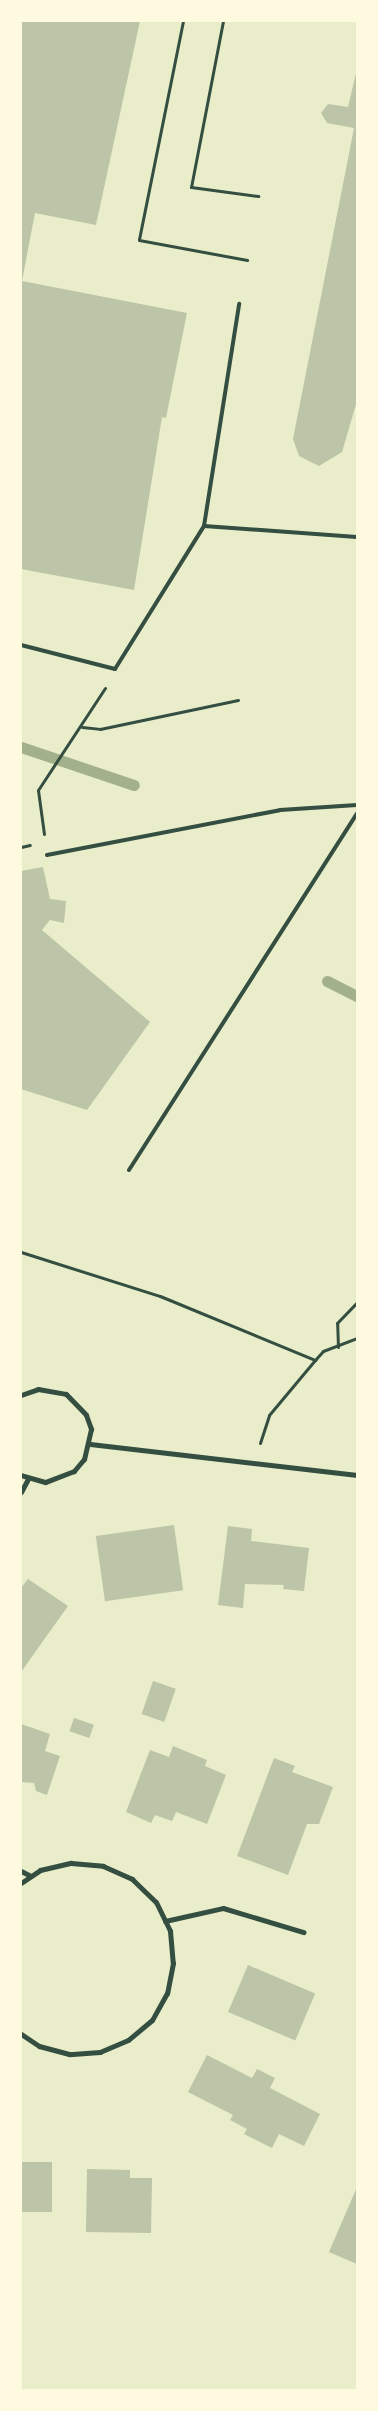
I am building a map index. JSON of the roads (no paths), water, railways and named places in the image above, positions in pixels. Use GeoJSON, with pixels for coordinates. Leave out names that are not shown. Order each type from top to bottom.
{"type":"FeatureCollection","features":[{"type":"Feature","properties":{"kind":"street"},"geometry":{"type":"LineString","coordinates":[[21,1395],[38,1389],[66,1394],[86,1415],[90,1444],[74,1471],[44,1482],[28,1479],[21,1475]]}},
{"type":"Feature","properties":{"kind":"street"},"geometry":{"type":"LineString","coordinates":[[90,1444],[251,1466],[357,1475]]}},
{"type":"Feature","properties":{"kind":"street"},"geometry":{"type":"LineString","coordinates":[[21,1492],[28,1479]]}},
{"type":"Feature","properties":{"kind":"street"},"geometry":{"type":"LineString","coordinates":[[21,1883],[31,1876],[71,1863],[103,1866],[132,1879],[156,1902],[165,1921],[174,1963],[167,1993],[152,2020],[128,2040],[100,2052],[69,2054],[39,2046],[21,2034]]}},
{"type":"Feature","properties":{"kind":"street"},"geometry":{"type":"LineString","coordinates":[[21,1871],[31,1876]]}},
{"type":"Feature","properties":{"kind":"street"},"geometry":{"type":"LineString","coordinates":[[165,1921],[223,1908],[303,1932]]}},
{"type":"Feature","properties":{"kind":"lane"},"geometry":{"type":"LineString","coordinates":[[21,645],[115,669],[204,526],[239,304]]}},
{"type":"Feature","properties":{"kind":"lane"},"geometry":{"type":"LineString","coordinates":[[204,526],[357,537]]}},
{"type":"Feature","properties":{"kind":"lane"},"geometry":{"type":"LineString","coordinates":[[47,854],[280,810],[357,805]]}},
{"type":"Feature","properties":{"kind":"lane"},"geometry":{"type":"LineString","coordinates":[[128,1170],[357,814]]}},
{"type":"Feature","properties":{"kind":"waterway"},"geometry":{"type":"LineString","coordinates":[[21,747],[134,785]]}},
{"type":"Feature","properties":{"kind":"waterway"},"geometry":{"type":"LineString","coordinates":[[327,981],[357,996]]}}]}
